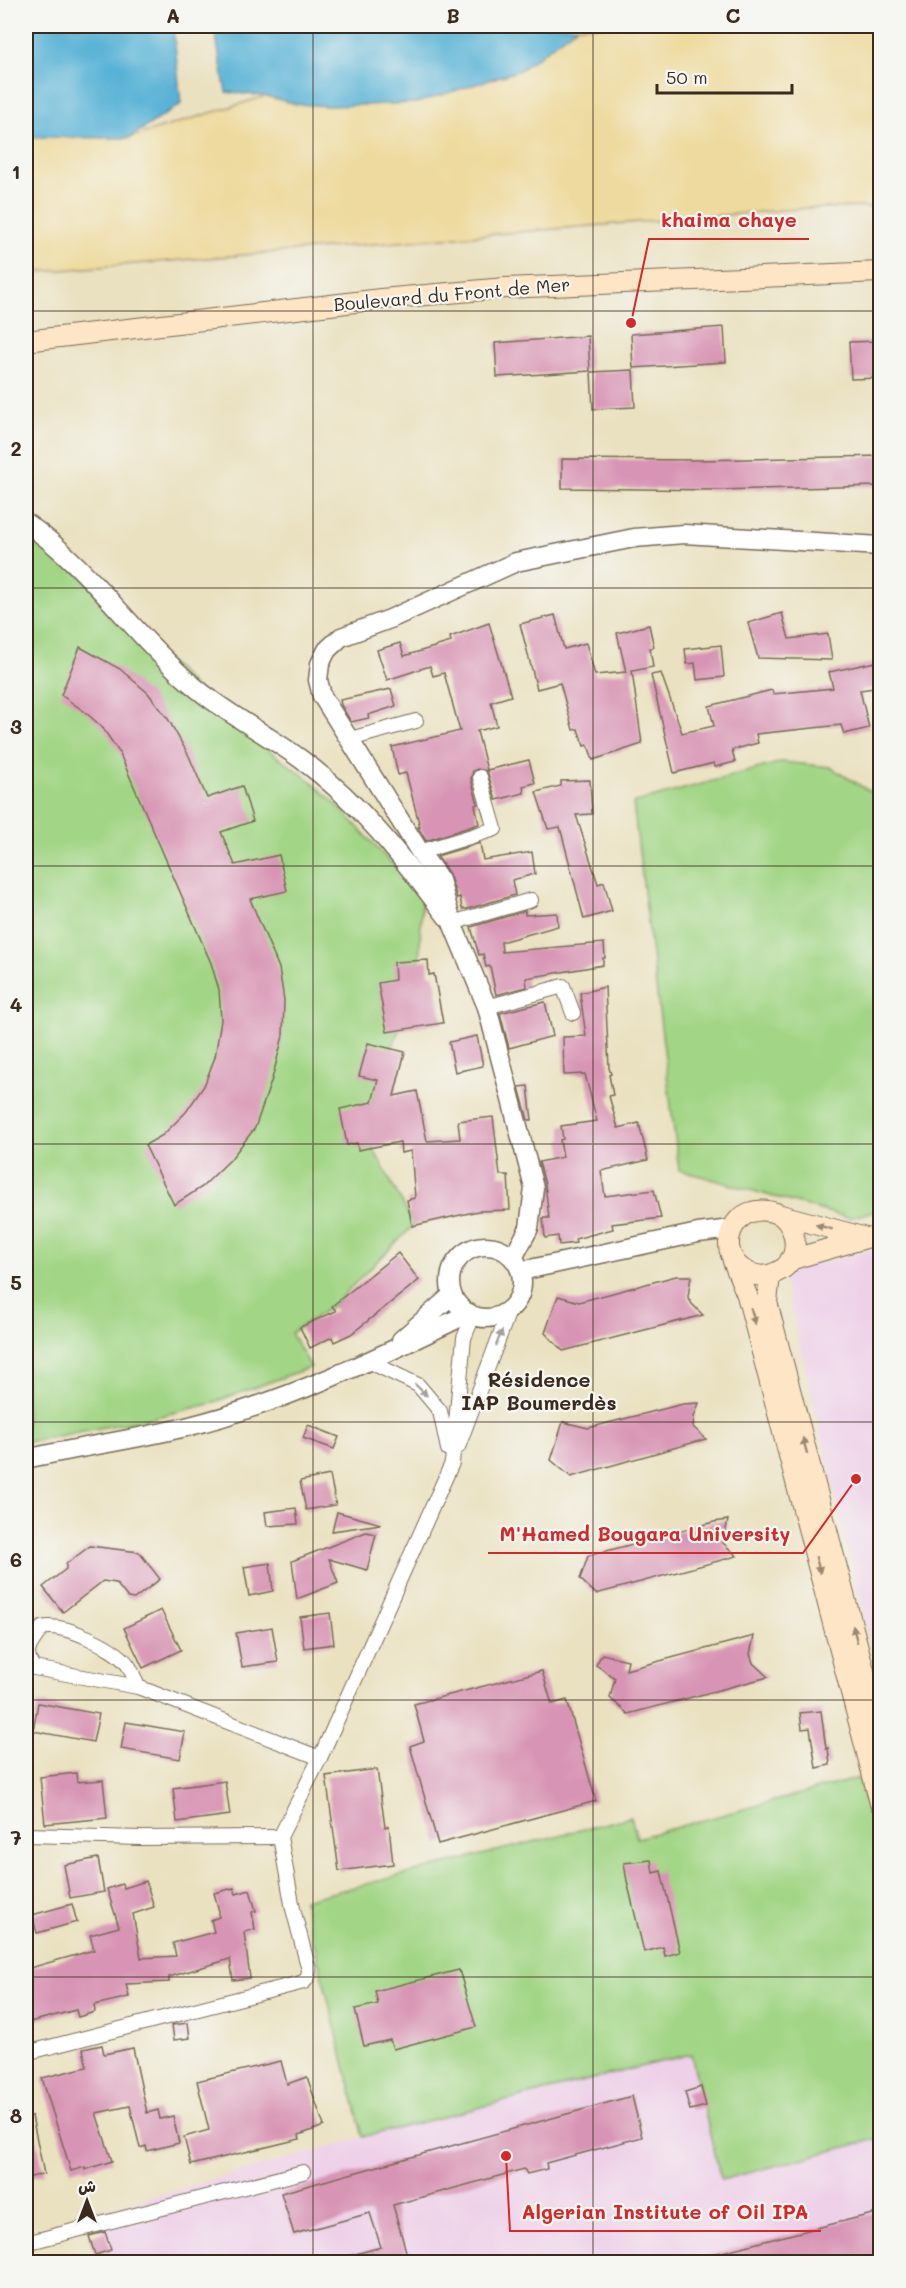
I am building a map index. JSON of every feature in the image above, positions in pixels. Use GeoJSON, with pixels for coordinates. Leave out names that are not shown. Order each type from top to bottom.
{"type":"FeatureCollection","features":[{"type":"Feature","properties":{"kind":"main road","name":"Boulevard du Front de Mer"},"geometry":{"type":"LineString","coordinates":[[26,341],[505,288],[880,272]]}},
{"type":"Feature","properties":{"kind":"main road"},"geometry":{"type":"LineString","coordinates":[[873,1236],[781,1215],[770,1210],[758,1210],[741,1217],[731,1229],[729,1244],[733,1261],[747,1295],[880,1803]]}},
{"type":"Feature","properties":{"kind":"main road"},"geometry":{"type":"LineString","coordinates":[[733,1261],[743,1271],[758,1276],[770,1275],[781,1270],[790,1260],[795,1246],[795,1234],[781,1215]]}},
{"type":"Feature","properties":{"kind":"main road"},"geometry":{"type":"LineString","coordinates":[[790,1260],[873,1236]]}},
{"type":"Feature","properties":{"kind":"main road"},"geometry":{"type":"LineString","coordinates":[[770,1275],[767,1302],[880,1731]]}},
{"type":"Feature","properties":{"kind":"street"},"geometry":{"type":"LineString","coordinates":[[26,524],[67,556],[153,648],[190,683],[235,716],[301,759],[333,785],[381,832],[452,923]]}},
{"type":"Feature","properties":{"kind":"street"},"geometry":{"type":"LineString","coordinates":[[731,1229],[517,1264],[494,1247],[477,1247],[458,1259],[452,1270],[450,1282],[452,1295],[458,1305],[471,1315],[488,1319],[509,1311],[517,1302],[522,1292],[517,1264],[529,1228],[534,1188],[487,1008],[452,923],[440,880],[322,696],[318,680],[320,664],[327,650],[340,637],[390,620],[516,562],[634,538],[684,534],[880,546]]}},
{"type":"Feature","properties":{"kind":"street"},"geometry":{"type":"LineString","coordinates":[[350,739],[416,720]]}},
{"type":"Feature","properties":{"kind":"street"},"geometry":{"type":"LineString","coordinates":[[420,852],[495,829],[480,777]]}},
{"type":"Feature","properties":{"kind":"street"},"geometry":{"type":"LineString","coordinates":[[452,923],[531,900]]}},
{"type":"Feature","properties":{"kind":"street"},"geometry":{"type":"LineString","coordinates":[[487,1008],[563,986],[573,1013]]}},
{"type":"Feature","properties":{"kind":"street"},"geometry":{"type":"LineString","coordinates":[[377,1359],[452,1295]]}},
{"type":"Feature","properties":{"kind":"street"},"geometry":{"type":"LineString","coordinates":[[26,2053],[304,1982],[308,1977],[309,1970],[292,1909],[280,1837],[320,1758],[452,1463],[509,1311]]}},
{"type":"Feature","properties":{"kind":"street"},"geometry":{"type":"LineString","coordinates":[[26,1459],[76,1447],[186,1427],[263,1404],[377,1359],[471,1315]]}},
{"type":"Feature","properties":{"kind":"street"},"geometry":{"type":"LineString","coordinates":[[452,1463],[464,1338],[471,1315]]}},
{"type":"Feature","properties":{"kind":"street"},"geometry":{"type":"LineString","coordinates":[[377,1359],[418,1385],[440,1411],[452,1463]]}},
{"type":"Feature","properties":{"kind":"street"},"geometry":{"type":"LineString","coordinates":[[138,1687],[128,1665],[119,1656],[91,1640],[59,1627],[42,1628],[27,1652],[28,1660],[34,1668],[138,1687],[320,1758]]}},
{"type":"Feature","properties":{"kind":"street"},"geometry":{"type":"LineString","coordinates":[[26,1834],[141,1838],[280,1837]]}},
{"type":"Feature","properties":{"kind":"street"},"geometry":{"type":"LineString","coordinates":[[26,2243],[303,2172]]}},
{"type":"Feature","properties":{"kind":"shaded area"},"geometry":{"type":"Polygon","coordinates":[[[880,1247],[880,1684],[783,1274],[880,1247]]]}},
{"type":"Feature","properties":{"kind":"shaded area"},"geometry":{"type":"Polygon","coordinates":[[[692,2054],[721,2180],[880,2138],[880,2262],[108,2262],[95,2213],[363,2137],[692,2054]]]}},
{"type":"Feature","properties":{"kind":"green space"},"geometry":{"type":"Polygon","coordinates":[[[26,535],[59,555],[233,724],[311,781],[340,808],[422,896],[418,990],[400,1027],[371,1104],[366,1135],[414,1225],[331,1307],[291,1333],[311,1367],[209,1404],[152,1418],[26,1442],[26,535]]]}},
{"type":"Feature","properties":{"kind":"green space"},"geometry":{"type":"Polygon","coordinates":[[[782,762],[830,767],[871,792],[880,804],[880,1210],[849,1218],[679,1170],[633,803],[782,762]]]}},
{"type":"Feature","properties":{"kind":"green space"},"geometry":{"type":"Polygon","coordinates":[[[859,1778],[880,1867],[880,2138],[721,2180],[691,2054],[363,2137],[303,1900],[631,1817],[637,1838],[859,1778]]]}},
{"type":"Feature","properties":{"kind":"sand"},"geometry":{"type":"Polygon","coordinates":[[[578,26],[880,26],[880,207],[808,208],[26,273],[26,137],[129,138],[266,96],[296,104],[330,106],[416,103],[520,70],[578,26]]]}},
{"type":"Feature","properties":{"kind":"water"},"geometry":{"type":"Polygon","coordinates":[[[26,26],[173,26],[181,104],[129,138],[26,137],[26,26]]]}},
{"type":"Feature","properties":{"kind":"water"},"geometry":{"type":"Polygon","coordinates":[[[214,26],[578,26],[520,70],[416,103],[330,106],[296,104],[266,96],[226,92],[214,26]]]}},
{"type":"Feature","properties":{"kind":"building"},"geometry":{"type":"Polygon","coordinates":[[[724,327],[726,362],[633,368],[631,334],[724,327]]]}},
{"type":"Feature","properties":{"kind":"building"},"geometry":{"type":"Polygon","coordinates":[[[588,336],[590,371],[497,377],[495,343],[588,336]]]}},
{"type":"Feature","properties":{"kind":"building"},"geometry":{"type":"Polygon","coordinates":[[[880,341],[880,378],[851,379],[849,342],[880,341]]]}},
{"type":"Feature","properties":{"kind":"building"},"geometry":{"type":"Polygon","coordinates":[[[633,370],[635,407],[593,409],[591,372],[633,370]]]}},
{"type":"Feature","properties":{"kind":"building"},"geometry":{"type":"Polygon","coordinates":[[[880,456],[880,486],[716,490],[562,488],[562,459],[698,460],[880,456]]]}},
{"type":"Feature","properties":{"kind":"building"},"geometry":{"type":"Polygon","coordinates":[[[782,613],[789,639],[828,634],[832,660],[758,658],[748,623],[782,613]]]}},
{"type":"Feature","properties":{"kind":"building"},"geometry":{"type":"Polygon","coordinates":[[[555,615],[564,649],[586,643],[595,675],[626,672],[617,633],[649,625],[654,647],[650,648],[653,667],[632,671],[642,744],[593,760],[588,745],[584,746],[578,729],[573,730],[560,683],[537,689],[520,624],[555,615]]]}},
{"type":"Feature","properties":{"kind":"building"},"geometry":{"type":"Polygon","coordinates":[[[489,623],[511,696],[491,702],[497,726],[477,731],[487,770],[529,760],[535,783],[523,786],[524,793],[496,800],[487,771],[477,769],[473,771],[471,779],[478,804],[475,805],[479,824],[426,841],[418,827],[420,827],[406,773],[398,775],[392,747],[460,731],[444,673],[433,676],[430,666],[387,680],[377,650],[400,643],[404,656],[451,642],[450,637],[489,623]]]}},
{"type":"Feature","properties":{"kind":"building"},"geometry":{"type":"Polygon","coordinates":[[[721,645],[724,677],[697,680],[695,663],[687,664],[685,649],[721,645]]]}},
{"type":"Feature","properties":{"kind":"building"},"geometry":{"type":"Polygon","coordinates":[[[80,647],[120,669],[148,693],[168,719],[189,756],[207,798],[242,786],[253,821],[221,832],[235,865],[279,855],[287,891],[250,899],[279,968],[284,1000],[283,1036],[272,1079],[255,1128],[230,1160],[202,1187],[174,1205],[145,1145],[163,1135],[186,1112],[204,1086],[215,1057],[221,1020],[219,990],[211,963],[119,752],[102,727],[61,695],[80,647]]]}},
{"type":"Feature","properties":{"kind":"building"},"geometry":{"type":"Polygon","coordinates":[[[880,661],[880,687],[860,690],[869,728],[844,734],[841,725],[756,734],[758,743],[732,750],[735,762],[715,767],[714,763],[674,773],[651,675],[661,673],[682,733],[714,726],[709,706],[772,690],[773,694],[833,688],[829,672],[880,661]]]}},
{"type":"Feature","properties":{"kind":"building"},"geometry":{"type":"Polygon","coordinates":[[[391,689],[396,706],[368,715],[369,718],[351,722],[341,705],[340,700],[391,689]]]}},
{"type":"Feature","properties":{"kind":"building"},"geometry":{"type":"Polygon","coordinates":[[[590,780],[592,814],[576,815],[598,884],[604,882],[612,911],[584,919],[560,827],[548,829],[536,792],[561,786],[561,781],[590,780]]]}},
{"type":"Feature","properties":{"kind":"building"},"geometry":{"type":"Polygon","coordinates":[[[480,843],[483,860],[532,852],[535,874],[512,880],[515,895],[462,909],[460,897],[457,898],[449,874],[437,856],[480,843]]]}},
{"type":"Feature","properties":{"kind":"building"},"geometry":{"type":"Polygon","coordinates":[[[525,911],[525,915],[557,913],[558,926],[501,942],[502,952],[604,943],[603,965],[526,978],[527,987],[496,995],[490,966],[486,967],[483,954],[479,955],[471,927],[525,911]]]}},
{"type":"Feature","properties":{"kind":"building"},"geometry":{"type":"Polygon","coordinates":[[[428,960],[429,975],[434,974],[443,1023],[387,1032],[378,983],[395,980],[394,962],[428,960]]]}},
{"type":"Feature","properties":{"kind":"building"},"geometry":{"type":"Polygon","coordinates":[[[605,987],[611,1074],[609,1075],[613,1095],[609,1096],[618,1128],[639,1123],[648,1160],[601,1171],[605,1196],[654,1190],[661,1218],[612,1224],[613,1229],[575,1239],[576,1243],[559,1245],[558,1236],[545,1238],[543,1218],[549,1218],[545,1184],[539,1162],[563,1157],[560,1140],[563,1139],[561,1126],[597,1121],[585,1074],[564,1075],[563,1037],[586,1036],[580,993],[605,987]]]}},
{"type":"Feature","properties":{"kind":"building"},"geometry":{"type":"Polygon","coordinates":[[[545,1002],[553,1036],[509,1048],[500,1013],[545,1002]]]}},
{"type":"Feature","properties":{"kind":"building"},"geometry":{"type":"Polygon","coordinates":[[[477,1036],[483,1066],[455,1072],[449,1042],[477,1036]]]}},
{"type":"Feature","properties":{"kind":"building"},"geometry":{"type":"Polygon","coordinates":[[[368,1043],[405,1052],[394,1096],[417,1091],[427,1141],[460,1139],[458,1121],[493,1117],[500,1175],[508,1175],[510,1210],[478,1211],[412,1226],[407,1200],[415,1198],[411,1151],[401,1153],[400,1142],[358,1150],[357,1143],[347,1145],[340,1109],[372,1102],[378,1080],[359,1076],[368,1043]]]}},
{"type":"Feature","properties":{"kind":"building"},"geometry":{"type":"Polygon","coordinates":[[[528,1086],[532,1120],[528,1120],[519,1087],[528,1086]]]}},
{"type":"Feature","properties":{"kind":"building"},"geometry":{"type":"Polygon","coordinates":[[[398,1253],[419,1280],[351,1334],[334,1342],[332,1337],[310,1348],[300,1327],[336,1311],[332,1306],[398,1253]]]}},
{"type":"Feature","properties":{"kind":"building"},"geometry":{"type":"Polygon","coordinates":[[[676,1276],[691,1276],[688,1297],[703,1315],[563,1351],[545,1333],[558,1296],[579,1302],[676,1276]]]}},
{"type":"Feature","properties":{"kind":"building"},"geometry":{"type":"Polygon","coordinates":[[[699,1403],[693,1427],[706,1439],[571,1477],[551,1460],[563,1422],[588,1428],[683,1404],[699,1403]]]}},
{"type":"Feature","properties":{"kind":"building"},"geometry":{"type":"Polygon","coordinates":[[[308,1425],[339,1437],[334,1449],[303,1438],[308,1425]]]}},
{"type":"Feature","properties":{"kind":"building"},"geometry":{"type":"Polygon","coordinates":[[[330,1475],[336,1505],[306,1510],[300,1481],[330,1475]]]}},
{"type":"Feature","properties":{"kind":"building"},"geometry":{"type":"Polygon","coordinates":[[[296,1508],[298,1524],[267,1526],[265,1512],[296,1508]]]}},
{"type":"Feature","properties":{"kind":"building"},"geometry":{"type":"Polygon","coordinates":[[[337,1512],[381,1524],[332,1531],[337,1512]]]}},
{"type":"Feature","properties":{"kind":"building"},"geometry":{"type":"Polygon","coordinates":[[[728,1520],[723,1543],[737,1556],[596,1594],[580,1579],[588,1556],[728,1520]]]}},
{"type":"Feature","properties":{"kind":"building"},"geometry":{"type":"Polygon","coordinates":[[[366,1532],[376,1534],[367,1570],[329,1559],[338,1583],[297,1599],[292,1561],[366,1532]]]}},
{"type":"Feature","properties":{"kind":"building"},"geometry":{"type":"Polygon","coordinates":[[[90,1546],[139,1552],[160,1579],[134,1599],[128,1598],[116,1583],[103,1581],[63,1612],[43,1587],[66,1569],[66,1564],[90,1546]]]}},
{"type":"Feature","properties":{"kind":"building"},"geometry":{"type":"Polygon","coordinates":[[[270,1563],[273,1591],[249,1596],[244,1567],[270,1563]]]}},
{"type":"Feature","properties":{"kind":"building"},"geometry":{"type":"Polygon","coordinates":[[[161,1610],[181,1650],[143,1668],[124,1628],[161,1610]]]}},
{"type":"Feature","properties":{"kind":"building"},"geometry":{"type":"Polygon","coordinates":[[[330,1613],[334,1644],[304,1648],[300,1617],[330,1613]]]}},
{"type":"Feature","properties":{"kind":"building"},"geometry":{"type":"Polygon","coordinates":[[[272,1627],[278,1662],[242,1667],[236,1633],[272,1627]]]}},
{"type":"Feature","properties":{"kind":"building"},"geometry":{"type":"Polygon","coordinates":[[[754,1636],[750,1654],[753,1663],[768,1677],[628,1714],[610,1698],[615,1678],[596,1665],[602,1654],[628,1660],[626,1670],[754,1636]]]}},
{"type":"Feature","properties":{"kind":"building"},"geometry":{"type":"Polygon","coordinates":[[[542,1671],[552,1704],[567,1700],[596,1801],[438,1844],[410,1746],[424,1741],[414,1704],[542,1671]]]}},
{"type":"Feature","properties":{"kind":"building"},"geometry":{"type":"Polygon","coordinates":[[[38,1703],[99,1714],[93,1742],[33,1731],[38,1703]]]}},
{"type":"Feature","properties":{"kind":"building"},"geometry":{"type":"Polygon","coordinates":[[[821,1711],[830,1765],[816,1768],[810,1728],[802,1729],[800,1713],[821,1711]]]}},
{"type":"Feature","properties":{"kind":"building"},"geometry":{"type":"Polygon","coordinates":[[[126,1722],[185,1732],[180,1759],[121,1749],[126,1722]]]}},
{"type":"Feature","properties":{"kind":"building"},"geometry":{"type":"Polygon","coordinates":[[[377,1769],[385,1827],[389,1826],[393,1864],[339,1871],[326,1776],[377,1769]]]}},
{"type":"Feature","properties":{"kind":"building"},"geometry":{"type":"Polygon","coordinates":[[[76,1773],[77,1782],[103,1780],[107,1818],[45,1824],[40,1777],[76,1773]]]}},
{"type":"Feature","properties":{"kind":"building"},"geometry":{"type":"Polygon","coordinates":[[[225,1781],[230,1815],[177,1822],[173,1788],[225,1781]]]}},
{"type":"Feature","properties":{"kind":"building"},"geometry":{"type":"Polygon","coordinates":[[[98,1858],[104,1892],[70,1898],[64,1865],[98,1858]]]}},
{"type":"Feature","properties":{"kind":"building"},"geometry":{"type":"Polygon","coordinates":[[[651,1860],[653,1873],[661,1871],[680,1952],[665,1956],[663,1947],[644,1952],[624,1863],[651,1860]]]}},
{"type":"Feature","properties":{"kind":"building"},"geometry":{"type":"Polygon","coordinates":[[[146,1881],[154,1907],[133,1914],[141,1958],[176,1956],[173,1943],[214,1932],[211,1920],[219,1917],[219,1911],[214,1893],[234,1888],[236,1894],[250,1890],[256,1911],[252,1912],[255,1929],[244,1932],[250,1978],[233,1980],[230,1959],[169,1977],[169,1982],[126,1984],[129,1997],[94,2005],[95,2012],[78,2017],[76,2010],[26,2023],[26,1969],[94,1950],[90,1935],[119,1927],[107,1889],[122,1884],[124,1888],[146,1881]]]}},
{"type":"Feature","properties":{"kind":"building"},"geometry":{"type":"Polygon","coordinates":[[[72,1904],[77,1922],[37,1933],[32,1915],[72,1904]]]}},
{"type":"Feature","properties":{"kind":"building"},"geometry":{"type":"Polygon","coordinates":[[[459,1970],[476,2027],[393,2049],[390,2040],[364,2046],[355,2009],[378,2004],[375,1991],[459,1970]]]}},
{"type":"Feature","properties":{"kind":"building"},"geometry":{"type":"Polygon","coordinates":[[[188,2023],[190,2038],[174,2040],[172,2025],[188,2023]]]}},
{"type":"Feature","properties":{"kind":"building"},"geometry":{"type":"Polygon","coordinates":[[[102,2045],[104,2054],[133,2048],[147,2113],[158,2110],[160,2119],[173,2116],[179,2143],[147,2151],[146,2146],[140,2148],[130,2106],[96,2113],[112,2161],[85,2170],[85,2167],[71,2171],[42,2078],[87,2067],[83,2049],[102,2045]]]}},
{"type":"Feature","properties":{"kind":"building"},"geometry":{"type":"Polygon","coordinates":[[[281,2061],[287,2084],[307,2077],[324,2126],[299,2135],[300,2139],[191,2165],[184,2137],[209,2130],[197,2081],[281,2061]]]}},
{"type":"Feature","properties":{"kind":"building"},"geometry":{"type":"Polygon","coordinates":[[[701,2087],[706,2106],[690,2110],[685,2092],[701,2087]]]}},
{"type":"Feature","properties":{"kind":"building"},"geometry":{"type":"Polygon","coordinates":[[[632,2096],[642,2137],[546,2163],[547,2169],[527,2174],[524,2169],[393,2205],[409,2262],[342,2262],[341,2258],[381,2247],[370,2213],[294,2234],[281,2193],[632,2096]]]}},
{"type":"Feature","properties":{"kind":"building"},"geometry":{"type":"Polygon","coordinates":[[[26,2116],[32,2116],[44,2174],[26,2178],[26,2116]]]}},
{"type":"Feature","properties":{"kind":"building"},"geometry":{"type":"Polygon","coordinates":[[[880,2212],[880,2262],[856,2262],[855,2257],[835,2262],[702,2262],[702,2257],[880,2212]]]}},
{"type":"Feature","properties":{"kind":"building"},"geometry":{"type":"Polygon","coordinates":[[[105,2232],[111,2250],[95,2255],[89,2236],[105,2232]]]}},
{"type":"Feature","properties":{"kind":"place","name":"khaima chaye"},"geometry":{"type":"Point","coordinates":[631,323]}},
{"type":"Feature","properties":{"kind":"place","name":"M'Hamed Bougara University"},"geometry":{"type":"Point","coordinates":[856,1479]}},
{"type":"Feature","properties":{"kind":"place","name":"Algerian Institute of Oil IPA"},"geometry":{"type":"Point","coordinates":[506,2156]}},
{"type":"Feature","properties":{"kind":"district","name":"Résidence IAP Boumerdès"},"geometry":{"type":"Point","coordinates":[539,1392]}}]}
